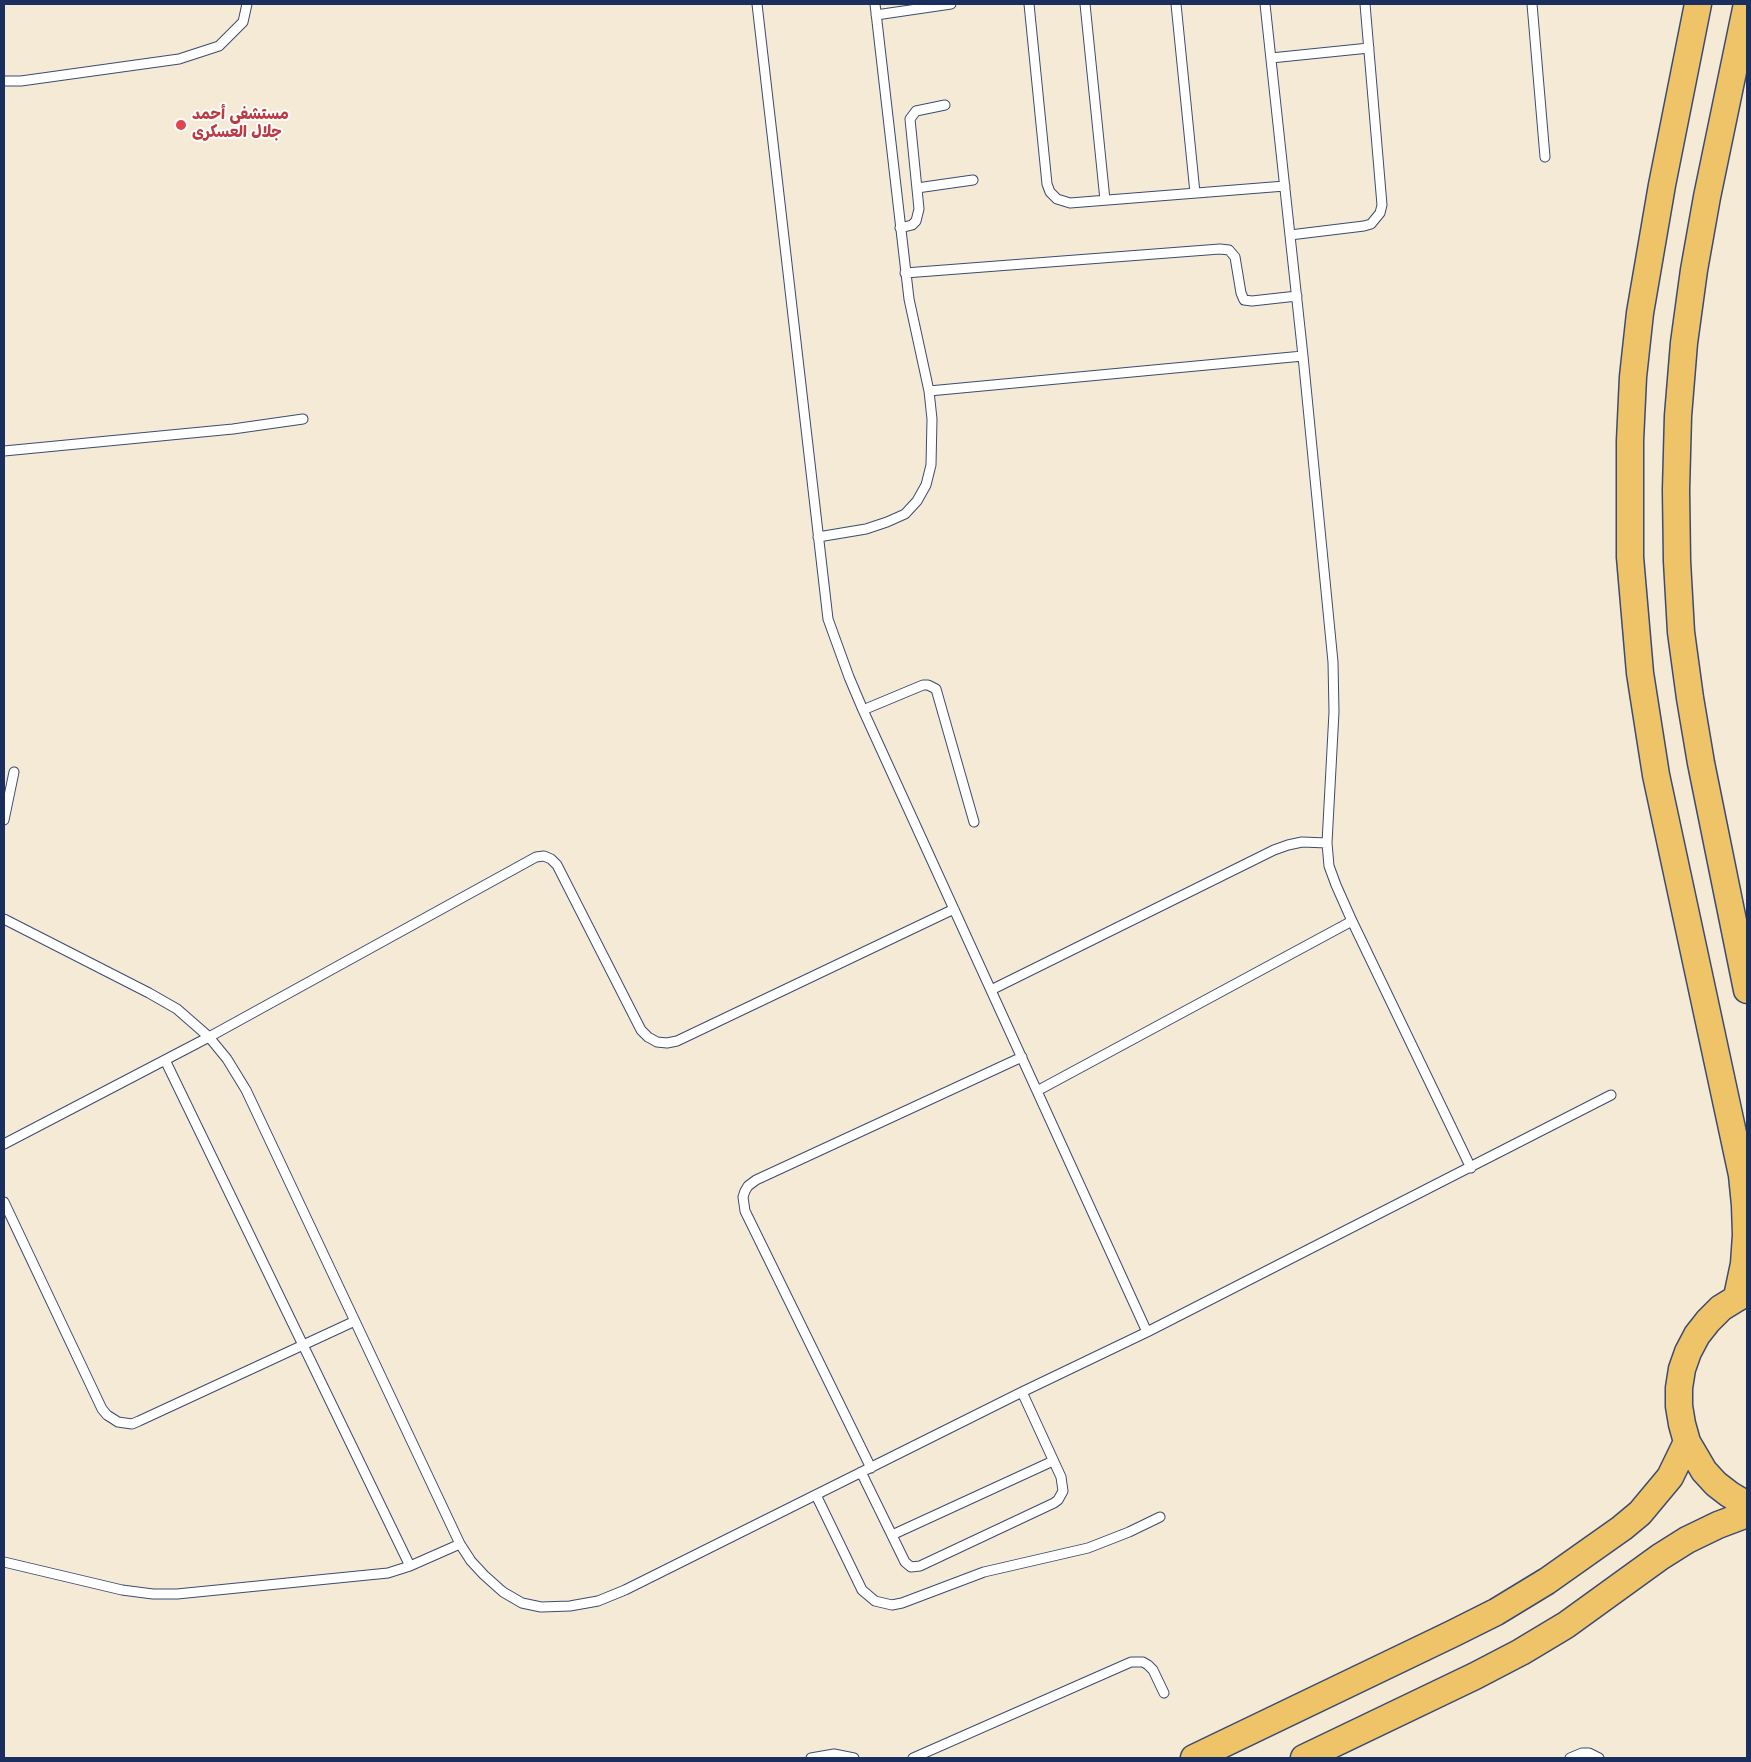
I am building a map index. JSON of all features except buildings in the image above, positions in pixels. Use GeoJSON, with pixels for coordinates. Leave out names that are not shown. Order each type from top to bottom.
{"type":"FeatureCollection","features":[{"type":"Feature","properties":{"kind":"main road"},"geometry":{"type":"LineString","coordinates":[[1698,4],[1660,194],[1640,313],[1633,377],[1630,441],[1630,557],[1640,673],[1656,775],[1742,1175],[1745,1205],[1746,1235],[1742,1294],[1722,1308],[1703,1328],[1688,1352],[1682,1369],[1679,1406],[1687,1442],[1704,1471],[1716,1484],[1747,1505]]}},
{"type":"Feature","properties":{"kind":"main road"},"geometry":{"type":"LineString","coordinates":[[1747,4],[1694,270],[1678,416],[1676,490],[1677,561],[1681,623],[1690,698],[1701,763],[1747,990]]}},
{"type":"Feature","properties":{"kind":"main road"},"geometry":{"type":"LineString","coordinates":[[1194,1758],[1496,1612],[1547,1581],[1622,1528],[1640,1512],[1670,1477],[1687,1442]]}},
{"type":"Feature","properties":{"kind":"main road"},"geometry":{"type":"LineString","coordinates":[[1304,1758],[1475,1676],[1520,1652],[1573,1620],[1660,1557],[1687,1540],[1747,1514]]}},
{"type":"Feature","properties":{"kind":"lane"},"geometry":{"type":"LineString","coordinates":[[4,81],[21,81],[180,59],[219,46],[243,22],[247,4]]}},
{"type":"Feature","properties":{"kind":"lane"},"geometry":{"type":"LineString","coordinates":[[757,4],[828,619],[848,677],[1146,1332]]}},
{"type":"Feature","properties":{"kind":"lane"},"geometry":{"type":"LineString","coordinates":[[818,537],[866,529],[905,514],[917,501],[926,485],[931,465],[932,419],[929,391],[905,273],[875,4]]}},
{"type":"Feature","properties":{"kind":"lane"},"geometry":{"type":"LineString","coordinates":[[876,15],[951,4]]}},
{"type":"Feature","properties":{"kind":"lane"},"geometry":{"type":"LineString","coordinates":[[1029,4],[1047,184],[1050,192],[1057,199],[1070,203],[1285,186]]}},
{"type":"Feature","properties":{"kind":"lane"},"geometry":{"type":"LineString","coordinates":[[1085,4],[1105,200]]}},
{"type":"Feature","properties":{"kind":"lane"},"geometry":{"type":"LineString","coordinates":[[1176,4],[1195,193]]}},
{"type":"Feature","properties":{"kind":"lane"},"geometry":{"type":"LineString","coordinates":[[1265,4],[1297,296],[1333,662],[1334,712],[1327,856],[1332,877],[1352,921],[1471,1168]]}},
{"type":"Feature","properties":{"kind":"lane"},"geometry":{"type":"LineString","coordinates":[[1290,235],[1364,226],[1371,224],[1380,213],[1382,205],[1365,4]]}},
{"type":"Feature","properties":{"kind":"lane"},"geometry":{"type":"LineString","coordinates":[[1532,4],[1545,157]]}},
{"type":"Feature","properties":{"kind":"lane"},"geometry":{"type":"LineString","coordinates":[[1271,58],[1369,48]]}},
{"type":"Feature","properties":{"kind":"lane"},"geometry":{"type":"LineString","coordinates":[[900,228],[912,225],[919,215],[910,119],[916,111],[945,105]]}},
{"type":"Feature","properties":{"kind":"lane"},"geometry":{"type":"LineString","coordinates":[[917,188],[973,180]]}},
{"type":"Feature","properties":{"kind":"lane"},"geometry":{"type":"LineString","coordinates":[[905,273],[1220,249],[1229,250],[1236,257],[1241,293],[1244,300],[1252,301],[1297,296]]}},
{"type":"Feature","properties":{"kind":"lane"},"geometry":{"type":"LineString","coordinates":[[929,391],[1303,356]]}},
{"type":"Feature","properties":{"kind":"lane"},"geometry":{"type":"LineString","coordinates":[[4,450],[233,428],[303,419]]}},
{"type":"Feature","properties":{"kind":"lane"},"geometry":{"type":"LineString","coordinates":[[863,710],[923,685],[928,685],[936,690],[974,822]]}},
{"type":"Feature","properties":{"kind":"lane"},"geometry":{"type":"LineString","coordinates":[[4,818],[14,772]]}},
{"type":"Feature","properties":{"kind":"lane"},"geometry":{"type":"LineString","coordinates":[[991,990],[1274,850],[1302,842],[1327,843]]}},
{"type":"Feature","properties":{"kind":"lane"},"geometry":{"type":"LineString","coordinates":[[4,1144],[210,1037],[536,856],[544,856],[551,859],[557,865],[641,1030],[657,1042],[677,1041],[954,909]]}},
{"type":"Feature","properties":{"kind":"lane"},"geometry":{"type":"LineString","coordinates":[[4,919],[177,1009],[210,1037],[227,1059],[246,1090],[460,1544],[471,1561],[503,1592],[522,1603],[541,1607],[570,1606],[598,1601],[625,1590],[1146,1332],[1611,1095]]}},
{"type":"Feature","properties":{"kind":"lane"},"geometry":{"type":"LineString","coordinates":[[1037,1091],[1352,921]]}},
{"type":"Feature","properties":{"kind":"lane"},"geometry":{"type":"LineString","coordinates":[[871,1468],[746,1211],[743,1204],[745,1191],[756,1180],[1022,1057]]}},
{"type":"Feature","properties":{"kind":"lane"},"geometry":{"type":"LineString","coordinates":[[165,1060],[410,1566]]}},
{"type":"Feature","properties":{"kind":"lane"},"geometry":{"type":"LineString","coordinates":[[4,1202],[102,1409],[106,1415],[118,1422],[132,1424],[139,1422],[354,1320]]}},
{"type":"Feature","properties":{"kind":"lane"},"geometry":{"type":"LineString","coordinates":[[861,1472],[908,1565],[916,1568],[1058,1500],[1063,1491],[1063,1484],[1022,1392]]}},
{"type":"Feature","properties":{"kind":"lane"},"geometry":{"type":"LineString","coordinates":[[892,1536],[1053,1461]]}},
{"type":"Feature","properties":{"kind":"lane"},"geometry":{"type":"LineString","coordinates":[[816,1495],[862,1590],[875,1602],[892,1605],[984,1572],[1088,1548],[1122,1535],[1160,1517]]}},
{"type":"Feature","properties":{"kind":"lane"},"geometry":{"type":"LineString","coordinates":[[4,1562],[122,1590],[153,1594],[177,1594],[388,1573],[410,1566],[460,1544]]}},
{"type":"Feature","properties":{"kind":"lane"},"geometry":{"type":"LineString","coordinates":[[913,1758],[1131,1662],[1143,1662],[1148,1665],[1153,1670],[1164,1693]]}},
{"type":"Feature","properties":{"kind":"lane"},"geometry":{"type":"LineString","coordinates":[[1570,1758],[1582,1753],[1589,1753],[1599,1758]]}},
{"type":"Feature","properties":{"kind":"lane"},"geometry":{"type":"LineString","coordinates":[[811,1758],[834,1754],[854,1758]]}},
{"type":"Feature","properties":{"kind":"place","name":"مستشفى أحمد جلال العسكرى"},"geometry":{"type":"Point","coordinates":[181,125]}}]}
